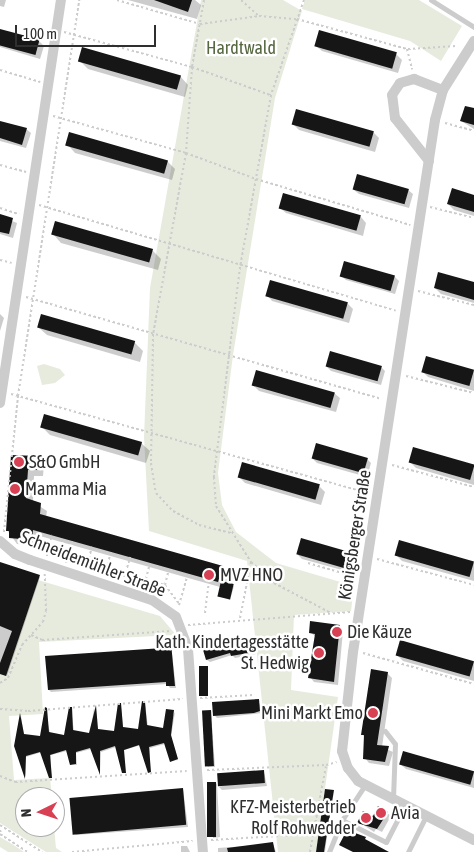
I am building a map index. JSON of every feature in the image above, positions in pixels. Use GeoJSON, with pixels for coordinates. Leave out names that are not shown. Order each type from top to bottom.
{"type":"FeatureCollection","features":[{"type":"Feature","properties":{"kind":"street"},"geometry":{"type":"LineString","coordinates":[[0,403],[50,84],[61,0]]}},
{"type":"Feature","properties":{"kind":"street","name":"Königsberger Straße"},"geometry":{"type":"LineString","coordinates":[[344,760],[342,737],[353,652],[435,120],[443,90],[474,41]]}},
{"type":"Feature","properties":{"kind":"street"},"geometry":{"type":"LineString","coordinates":[[428,161],[395,118],[392,95],[400,83],[414,78],[443,90]]}},
{"type":"Feature","properties":{"kind":"street","name":"Schneidemühler Straße"},"geometry":{"type":"LineString","coordinates":[[3,538],[15,554],[47,560],[64,571],[152,600],[180,624]]}},
{"type":"Feature","properties":{"kind":"street"},"geometry":{"type":"LineString","coordinates":[[180,624],[188,649],[203,852]]}},
{"type":"Feature","properties":{"kind":"street"},"geometry":{"type":"LineString","coordinates":[[344,760],[353,776],[365,785],[474,840]]}},
{"type":"Feature","properties":{"kind":"lane"},"geometry":{"type":"LineString","coordinates":[[431,0],[474,27]]}},
{"type":"Feature","properties":{"kind":"lane"},"geometry":{"type":"LineString","coordinates":[[385,731],[395,744],[392,799]]}},
{"type":"Feature","properties":{"kind":"lane"},"geometry":{"type":"LineString","coordinates":[[331,851],[342,820],[365,785]]}},
{"type":"Feature","properties":{"kind":"lane"},"geometry":{"type":"LineString","coordinates":[[342,820],[386,842],[404,805]]}},
{"type":"Feature","properties":{"kind":"lane"},"geometry":{"type":"LineString","coordinates":[[408,852],[426,816]]}},
{"type":"Feature","properties":{"kind":"path"},"geometry":{"type":"LineString","coordinates":[[3,538],[18,396],[79,0]]}},
{"type":"Feature","properties":{"kind":"path"},"geometry":{"type":"LineString","coordinates":[[117,0],[200,24],[259,16],[297,19],[407,49],[456,46]]}},
{"type":"Feature","properties":{"kind":"path"},"geometry":{"type":"LineString","coordinates":[[204,0],[192,67],[186,153],[168,243],[153,334],[150,433],[156,493],[173,511],[199,525],[231,533]]}},
{"type":"Feature","properties":{"kind":"path"},"geometry":{"type":"LineString","coordinates":[[240,0],[259,16]]}},
{"type":"Feature","properties":{"kind":"path"},"geometry":{"type":"LineString","coordinates":[[304,0],[271,95],[240,267],[216,449],[216,506],[231,533],[251,562],[274,583],[331,613]]}},
{"type":"Feature","properties":{"kind":"path"},"geometry":{"type":"LineString","coordinates":[[57,30],[192,67],[271,95]]}},
{"type":"Feature","properties":{"kind":"path"},"geometry":{"type":"LineString","coordinates":[[407,49],[414,78]]}},
{"type":"Feature","properties":{"kind":"path"},"geometry":{"type":"LineString","coordinates":[[0,70],[50,84]]}},
{"type":"Feature","properties":{"kind":"path"},"geometry":{"type":"LineString","coordinates":[[45,114],[186,153],[256,179],[419,227]]}},
{"type":"Feature","properties":{"kind":"path"},"geometry":{"type":"LineString","coordinates":[[435,120],[474,131]]}},
{"type":"Feature","properties":{"kind":"path"},"geometry":{"type":"LineString","coordinates":[[0,165],[36,175]]}},
{"type":"Feature","properties":{"kind":"path"},"geometry":{"type":"LineString","coordinates":[[31,203],[168,243],[240,267],[405,314]]}},
{"type":"Feature","properties":{"kind":"path"},"geometry":{"type":"LineString","coordinates":[[422,206],[474,218]]}},
{"type":"Feature","properties":{"kind":"path"},"geometry":{"type":"LineString","coordinates":[[0,208],[29,216]]}},
{"type":"Feature","properties":{"kind":"path"},"geometry":{"type":"LineString","coordinates":[[409,289],[474,305]]}},
{"type":"Feature","properties":{"kind":"path"},"geometry":{"type":"LineString","coordinates":[[17,295],[229,357],[392,400]]}},
{"type":"Feature","properties":{"kind":"path"},"geometry":{"type":"LineString","coordinates":[[396,375],[474,393]]}},
{"type":"Feature","properties":{"kind":"path"},"geometry":{"type":"LineString","coordinates":[[2,392],[150,433],[216,449],[377,496]]}},
{"type":"Feature","properties":{"kind":"path"},"geometry":{"type":"LineString","coordinates":[[383,462],[474,487]]}},
{"type":"Feature","properties":{"kind":"path"},"geometry":{"type":"LineString","coordinates":[[0,683],[8,678],[22,645],[43,622],[46,611],[44,577],[52,535]]}},
{"type":"Feature","properties":{"kind":"path"},"geometry":{"type":"LineString","coordinates":[[64,571],[72,541]]}},
{"type":"Feature","properties":{"kind":"path"},"geometry":{"type":"LineString","coordinates":[[84,577],[92,547]]}},
{"type":"Feature","properties":{"kind":"path"},"geometry":{"type":"LineString","coordinates":[[102,584],[111,552]]}},
{"type":"Feature","properties":{"kind":"path"},"geometry":{"type":"LineString","coordinates":[[40,553],[47,560]]}},
{"type":"Feature","properties":{"kind":"path"},"geometry":{"type":"LineString","coordinates":[[368,556],[474,585]]}},
{"type":"Feature","properties":{"kind":"path"},"geometry":{"type":"LineString","coordinates":[[47,560],[68,557],[165,584],[180,605]]}},
{"type":"Feature","properties":{"kind":"path"},"geometry":{"type":"LineString","coordinates":[[121,589],[130,557]]}},
{"type":"Feature","properties":{"kind":"path"},"geometry":{"type":"LineString","coordinates":[[240,618],[251,562]]}},
{"type":"Feature","properties":{"kind":"path"},"geometry":{"type":"LineString","coordinates":[[146,579],[150,563]]}},
{"type":"Feature","properties":{"kind":"path"},"geometry":{"type":"LineString","coordinates":[[308,563],[365,578]]}},
{"type":"Feature","properties":{"kind":"path"},"geometry":{"type":"LineString","coordinates":[[165,584],[169,568]]}},
{"type":"Feature","properties":{"kind":"path"},"geometry":{"type":"LineString","coordinates":[[180,624],[180,605],[188,574]]}},
{"type":"Feature","properties":{"kind":"path"},"geometry":{"type":"LineString","coordinates":[[205,613],[208,580]]}},
{"type":"Feature","properties":{"kind":"path"},"geometry":{"type":"LineString","coordinates":[[31,635],[42,640],[240,618],[360,611]]}},
{"type":"Feature","properties":{"kind":"path"},"geometry":{"type":"LineString","coordinates":[[353,652],[474,684]]}},
{"type":"Feature","properties":{"kind":"path"},"geometry":{"type":"LineString","coordinates":[[0,709],[28,711],[253,695]]}},
{"type":"Feature","properties":{"kind":"path"},"geometry":{"type":"LineString","coordinates":[[0,776],[15,782],[198,770],[326,765],[344,760]]}},
{"type":"Feature","properties":{"kind":"path"},"geometry":{"type":"LineString","coordinates":[[310,852],[326,765]]}},
{"type":"Feature","properties":{"kind":"path"},"geometry":{"type":"LineString","coordinates":[[0,825],[42,852]]}},
{"type":"Feature","properties":{"kind":"path"},"geometry":{"type":"LineString","coordinates":[[0,830],[1,835],[28,852]]}},
{"type":"Feature","properties":{"kind":"path"},"geometry":{"type":"LineString","coordinates":[[72,852],[313,834]]}},
{"type":"Feature","properties":{"kind":"green space","name":"Hardtwald"},"geometry":{"type":"Polygon","coordinates":[[[201,0],[283,0],[302,11],[275,98],[233,355],[218,473],[222,505],[236,532],[276,563],[354,586],[351,611],[294,615],[291,690],[338,697],[316,852],[278,852],[247,561],[149,531],[144,437],[150,288],[201,0]]]}},
{"type":"Feature","properties":{"kind":"green space"},"geometry":{"type":"Polygon","coordinates":[[[305,0],[419,0],[462,26],[441,61],[410,41],[302,9],[305,0]]]}},
{"type":"Feature","properties":{"kind":"green space"},"geometry":{"type":"Polygon","coordinates":[[[44,364],[60,369],[65,375],[55,383],[42,385],[37,366],[44,364]]]}},
{"type":"Feature","properties":{"kind":"green space"},"geometry":{"type":"Polygon","coordinates":[[[38,580],[160,616],[176,635],[39,642],[43,714],[9,716],[14,780],[50,778],[51,787],[15,787],[15,832],[0,823],[0,674],[6,676],[38,580]]]}},
{"type":"Feature","properties":{"kind":"green space"},"geometry":{"type":"Polygon","coordinates":[[[0,837],[24,852],[8,852],[0,847],[0,837]]]}},
{"type":"Feature","properties":{"kind":"green space"},"geometry":{"type":"Polygon","coordinates":[[[22,837],[55,837],[56,848],[62,852],[46,852],[22,837]]]}},
{"type":"Feature","properties":{"kind":"building"},"geometry":{"type":"Polygon","coordinates":[[[154,0],[192,0],[188,12],[154,0]]]}},
{"type":"Feature","properties":{"kind":"building"},"geometry":{"type":"Polygon","coordinates":[[[0,29],[40,40],[35,55],[0,46],[0,29]]]}},
{"type":"Feature","properties":{"kind":"building"},"geometry":{"type":"Polygon","coordinates":[[[319,30],[397,52],[392,69],[314,46],[319,30]]]}},
{"type":"Feature","properties":{"kind":"building"},"geometry":{"type":"Polygon","coordinates":[[[82,47],[181,75],[177,90],[78,61],[82,47]]]}},
{"type":"Feature","properties":{"kind":"building"},"geometry":{"type":"Polygon","coordinates":[[[465,106],[474,108],[474,125],[460,121],[465,106]]]}},
{"type":"Feature","properties":{"kind":"building"},"geometry":{"type":"Polygon","coordinates":[[[296,109],[374,131],[369,147],[292,124],[296,109]]]}},
{"type":"Feature","properties":{"kind":"building"},"geometry":{"type":"Polygon","coordinates":[[[0,121],[27,128],[22,145],[0,138],[0,121]]]}},
{"type":"Feature","properties":{"kind":"building"},"geometry":{"type":"Polygon","coordinates":[[[69,132],[168,160],[164,174],[65,145],[69,132]]]}},
{"type":"Feature","properties":{"kind":"building"},"geometry":{"type":"Polygon","coordinates":[[[357,174],[409,189],[404,204],[353,189],[357,174]]]}},
{"type":"Feature","properties":{"kind":"building"},"geometry":{"type":"Polygon","coordinates":[[[452,188],[474,195],[474,212],[447,204],[452,188]]]}},
{"type":"Feature","properties":{"kind":"building"},"geometry":{"type":"Polygon","coordinates":[[[283,193],[361,215],[356,231],[279,208],[283,193]]]}},
{"type":"Feature","properties":{"kind":"building"},"geometry":{"type":"Polygon","coordinates":[[[0,214],[13,218],[9,234],[0,232],[0,214]]]}},
{"type":"Feature","properties":{"kind":"building"},"geometry":{"type":"Polygon","coordinates":[[[55,221],[153,249],[149,263],[51,234],[55,221]]]}},
{"type":"Feature","properties":{"kind":"building"},"geometry":{"type":"Polygon","coordinates":[[[344,261],[395,276],[391,291],[340,276],[344,261]]]}},
{"type":"Feature","properties":{"kind":"building"},"geometry":{"type":"Polygon","coordinates":[[[438,272],[474,282],[474,300],[434,288],[438,272]]]}},
{"type":"Feature","properties":{"kind":"building"},"geometry":{"type":"Polygon","coordinates":[[[270,280],[348,302],[343,319],[265,296],[270,280]]]}},
{"type":"Feature","properties":{"kind":"building"},"geometry":{"type":"Polygon","coordinates":[[[41,314],[135,341],[131,354],[37,327],[41,314]]]}},
{"type":"Feature","properties":{"kind":"building"},"geometry":{"type":"Polygon","coordinates":[[[330,351],[382,366],[377,381],[326,366],[330,351]]]}},
{"type":"Feature","properties":{"kind":"building"},"geometry":{"type":"Polygon","coordinates":[[[426,356],[474,370],[469,386],[421,372],[426,356]]]}},
{"type":"Feature","properties":{"kind":"building"},"geometry":{"type":"Polygon","coordinates":[[[256,370],[335,393],[330,408],[252,385],[256,370]]]}},
{"type":"Feature","properties":{"kind":"building"},"geometry":{"type":"Polygon","coordinates":[[[44,414],[142,442],[138,456],[40,427],[44,414]]]}},
{"type":"Feature","properties":{"kind":"building"},"geometry":{"type":"Polygon","coordinates":[[[316,443],[368,458],[363,473],[312,458],[316,443]]]}},
{"type":"Feature","properties":{"kind":"building"},"geometry":{"type":"Polygon","coordinates":[[[413,447],[474,464],[470,480],[409,462],[413,447]]]}},
{"type":"Feature","properties":{"kind":"building"},"geometry":{"type":"Polygon","coordinates":[[[11,455],[38,456],[37,470],[28,470],[26,498],[41,503],[40,514],[223,566],[218,582],[33,530],[32,540],[9,538],[9,531],[6,531],[11,455]]]}},
{"type":"Feature","properties":{"kind":"building"},"geometry":{"type":"Polygon","coordinates":[[[242,462],[320,484],[315,500],[238,477],[242,462]]]}},
{"type":"Feature","properties":{"kind":"building"},"geometry":{"type":"Polygon","coordinates":[[[301,538],[353,553],[348,569],[296,554],[301,538]]]}},
{"type":"Feature","properties":{"kind":"building"},"geometry":{"type":"Polygon","coordinates":[[[399,540],[474,561],[470,577],[395,555],[399,540]]]}},
{"type":"Feature","properties":{"kind":"building"},"geometry":{"type":"Polygon","coordinates":[[[0,562],[40,575],[6,676],[0,674],[0,663],[12,631],[0,626],[0,562]]]}},
{"type":"Feature","properties":{"kind":"building"},"geometry":{"type":"Polygon","coordinates":[[[221,581],[234,584],[230,600],[217,597],[221,581]]]}},
{"type":"Feature","properties":{"kind":"building"},"geometry":{"type":"Polygon","coordinates":[[[310,621],[340,625],[334,682],[308,678],[315,634],[309,633],[310,621]]]}},
{"type":"Feature","properties":{"kind":"building"},"geometry":{"type":"Polygon","coordinates":[[[250,638],[254,652],[231,656],[230,653],[206,660],[201,643],[250,638]]]}},
{"type":"Feature","properties":{"kind":"building"},"geometry":{"type":"Polygon","coordinates":[[[400,640],[474,661],[470,677],[396,655],[400,640]]]}},
{"type":"Feature","properties":{"kind":"building"},"geometry":{"type":"Polygon","coordinates":[[[163,643],[171,643],[175,686],[166,686],[166,682],[48,690],[45,656],[163,648],[163,643]]]}},
{"type":"Feature","properties":{"kind":"building"},"geometry":{"type":"Polygon","coordinates":[[[199,666],[208,666],[208,696],[199,696],[199,666]]]}},
{"type":"Feature","properties":{"kind":"building"},"geometry":{"type":"Polygon","coordinates":[[[371,669],[388,672],[377,745],[389,746],[385,762],[363,759],[364,735],[361,735],[371,669]]]}},
{"type":"Feature","properties":{"kind":"building"},"geometry":{"type":"Polygon","coordinates":[[[259,699],[260,711],[213,716],[212,702],[259,699]]]}},
{"type":"Feature","properties":{"kind":"building"},"geometry":{"type":"Polygon","coordinates":[[[142,701],[145,702],[147,725],[163,728],[166,709],[174,710],[171,735],[178,759],[170,762],[164,743],[149,747],[151,772],[148,773],[139,745],[124,750],[126,773],[122,773],[115,746],[100,751],[100,775],[90,748],[76,752],[76,764],[70,765],[66,750],[50,755],[52,778],[49,778],[40,752],[26,756],[25,779],[14,746],[20,713],[24,734],[40,736],[45,707],[47,708],[49,732],[64,735],[69,707],[72,707],[73,730],[89,733],[96,705],[98,729],[114,731],[118,703],[121,703],[123,727],[138,729],[142,701]]]}},
{"type":"Feature","properties":{"kind":"building"},"geometry":{"type":"Polygon","coordinates":[[[202,710],[211,710],[214,766],[205,766],[202,710]]]}},
{"type":"Feature","properties":{"kind":"building"},"geometry":{"type":"Polygon","coordinates":[[[403,751],[474,771],[470,785],[399,764],[403,751]]]}},
{"type":"Feature","properties":{"kind":"building"},"geometry":{"type":"Polygon","coordinates":[[[264,770],[265,783],[218,786],[217,773],[264,770]]]}},
{"type":"Feature","properties":{"kind":"building"},"geometry":{"type":"Polygon","coordinates":[[[207,782],[216,782],[216,837],[207,837],[207,782]]]}},
{"type":"Feature","properties":{"kind":"building"},"geometry":{"type":"Polygon","coordinates":[[[183,788],[186,825],[73,835],[69,798],[183,788]]]}},
{"type":"Feature","properties":{"kind":"building"},"geometry":{"type":"Polygon","coordinates":[[[325,789],[334,790],[324,852],[316,852],[325,789]]]}},
{"type":"Feature","properties":{"kind":"building"},"geometry":{"type":"Polygon","coordinates":[[[378,806],[388,812],[377,829],[357,823],[363,811],[373,816],[378,806]]]}},
{"type":"Feature","properties":{"kind":"building"},"geometry":{"type":"Polygon","coordinates":[[[347,830],[366,837],[365,839],[389,852],[353,852],[339,845],[347,830]]]}},
{"type":"Feature","properties":{"kind":"building"},"geometry":{"type":"Polygon","coordinates":[[[273,842],[275,852],[228,852],[227,848],[273,842]]]}},
{"type":"Feature","properties":{"kind":"place","name":"S&O GmbH"},"geometry":{"type":"Point","coordinates":[19,462]}},
{"type":"Feature","properties":{"kind":"place","name":"Mamma Mia"},"geometry":{"type":"Point","coordinates":[15,489]}},
{"type":"Feature","properties":{"kind":"place","name":"MVZ HNO"},"geometry":{"type":"Point","coordinates":[209,575]}},
{"type":"Feature","properties":{"kind":"place","name":"Die Käuze"},"geometry":{"type":"Point","coordinates":[337,632]}},
{"type":"Feature","properties":{"kind":"place","name":"Kath. Kindertagesstätte St. Hedwig"},"geometry":{"type":"Point","coordinates":[319,653]}},
{"type":"Feature","properties":{"kind":"place","name":"Mini Markt Emo"},"geometry":{"type":"Point","coordinates":[373,713]}},
{"type":"Feature","properties":{"kind":"place","name":"Avia"},"geometry":{"type":"Point","coordinates":[381,813]}},
{"type":"Feature","properties":{"kind":"place","name":"KFZ-Meisterbetrieb Rolf Rohwedder"},"geometry":{"type":"Point","coordinates":[366,818]}}]}
